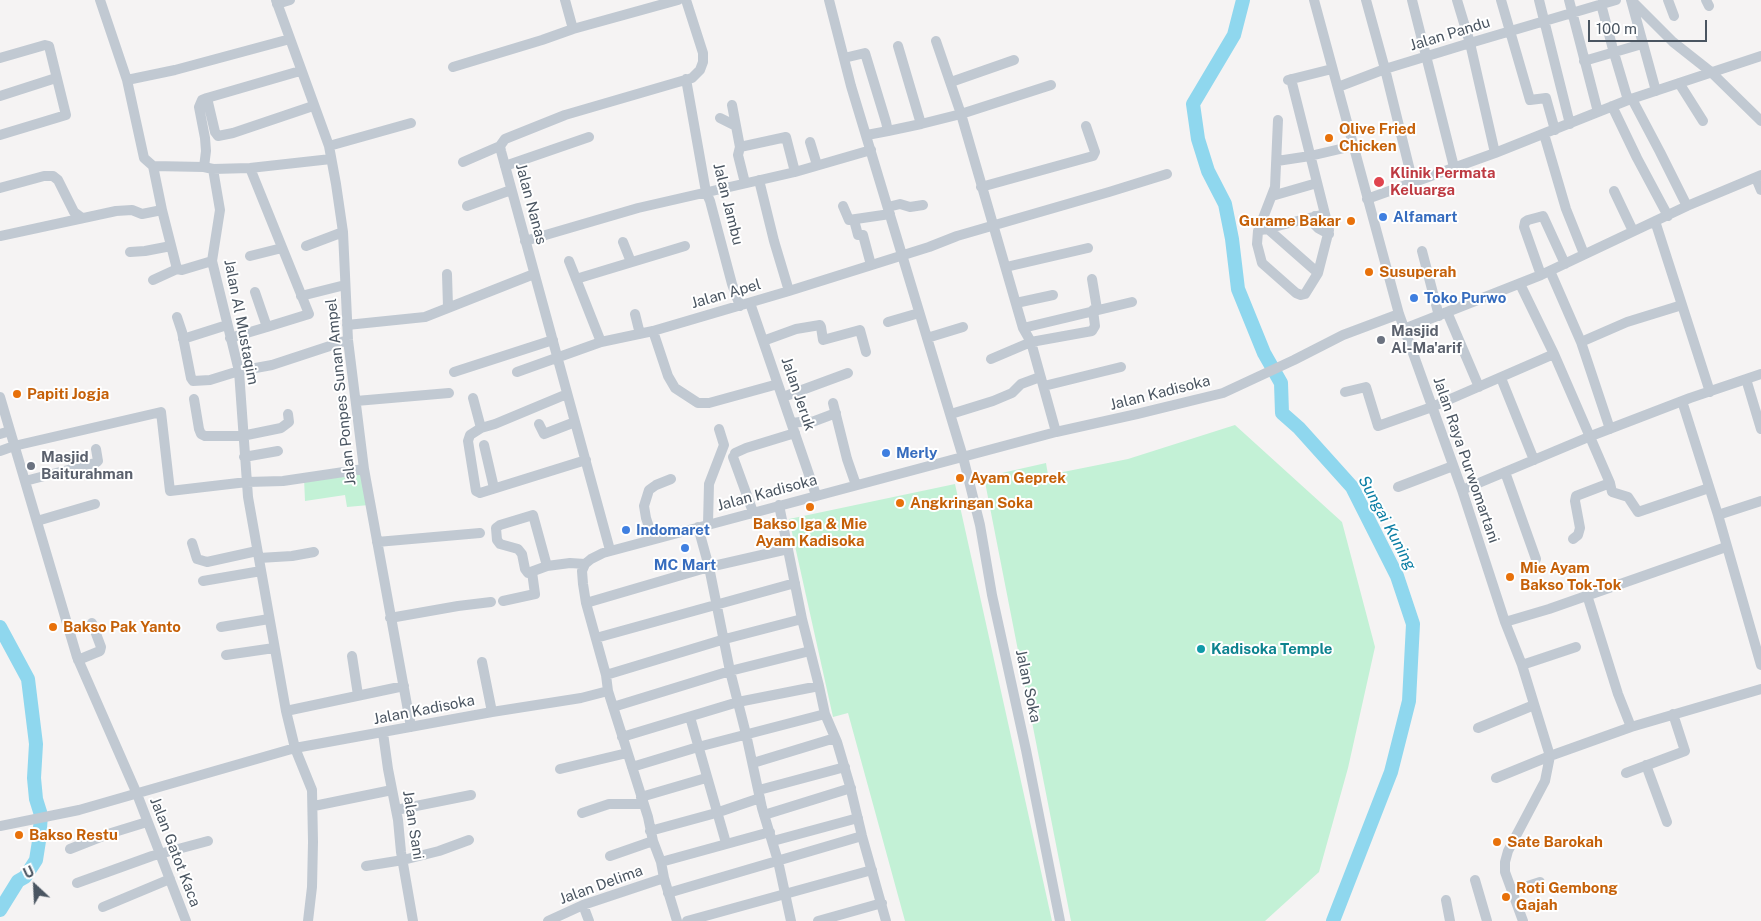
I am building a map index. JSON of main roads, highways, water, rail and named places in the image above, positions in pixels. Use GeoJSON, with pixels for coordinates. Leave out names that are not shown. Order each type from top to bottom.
{"type":"FeatureCollection","features":[{"type":"Feature","properties":{"kind":"waterway","name":"Sungai Kuning"},"geometry":{"type":"LineString","coordinates":[[1243,0],[1234,35],[1193,104],[1198,139],[1208,171],[1225,204],[1232,239],[1238,289],[1264,353],[1281,383],[1282,413],[1299,428],[1352,487],[1397,576],[1413,624],[1409,701],[1391,772],[1333,921]]}},
{"type":"Feature","properties":{"kind":"waterway"},"geometry":{"type":"LineString","coordinates":[[0,627],[28,679],[36,744],[34,778],[36,799],[41,815],[36,860],[25,877],[18,881],[0,910]]}},
{"type":"Feature","properties":{"kind":"place","name":"Olive Fried Chicken"},"geometry":{"type":"Point","coordinates":[1329,138]}},
{"type":"Feature","properties":{"kind":"place","name":"Klinik Permata Keluarga"},"geometry":{"type":"Point","coordinates":[1379,182]}},
{"type":"Feature","properties":{"kind":"place","name":"Alfamart"},"geometry":{"type":"Point","coordinates":[1383,217]}},
{"type":"Feature","properties":{"kind":"place","name":"Gurame Bakar"},"geometry":{"type":"Point","coordinates":[1351,221]}},
{"type":"Feature","properties":{"kind":"place","name":"Susuperah"},"geometry":{"type":"Point","coordinates":[1369,272]}},
{"type":"Feature","properties":{"kind":"place","name":"Toko Purwo"},"geometry":{"type":"Point","coordinates":[1414,298]}},
{"type":"Feature","properties":{"kind":"place","name":"Masjid Al-Ma'arif"},"geometry":{"type":"Point","coordinates":[1381,340]}},
{"type":"Feature","properties":{"kind":"place","name":"Papiti Jogja"},"geometry":{"type":"Point","coordinates":[17,394]}},
{"type":"Feature","properties":{"kind":"place","name":"Merly"},"geometry":{"type":"Point","coordinates":[886,453]}},
{"type":"Feature","properties":{"kind":"place","name":"Masjid Baiturahman"},"geometry":{"type":"Point","coordinates":[31,466]}},
{"type":"Feature","properties":{"kind":"place","name":"Ayam Geprek"},"geometry":{"type":"Point","coordinates":[960,478]}},
{"type":"Feature","properties":{"kind":"place","name":"Angkringan Soka"},"geometry":{"type":"Point","coordinates":[900,503]}},
{"type":"Feature","properties":{"kind":"place","name":"Bakso Iga & Mie Ayam Kadisoka"},"geometry":{"type":"Point","coordinates":[810,507]}},
{"type":"Feature","properties":{"kind":"place","name":"Indomaret"},"geometry":{"type":"Point","coordinates":[626,530]}},
{"type":"Feature","properties":{"kind":"place","name":"MC Mart"},"geometry":{"type":"Point","coordinates":[685,548]}},
{"type":"Feature","properties":{"kind":"place","name":"Mie Ayam Bakso Tok-Tok"},"geometry":{"type":"Point","coordinates":[1510,577]}},
{"type":"Feature","properties":{"kind":"place","name":"Bakso Pak Yanto"},"geometry":{"type":"Point","coordinates":[53,627]}},
{"type":"Feature","properties":{"kind":"place","name":"Kadisoka Temple"},"geometry":{"type":"Point","coordinates":[1201,649]}},
{"type":"Feature","properties":{"kind":"place","name":"Bakso Restu"},"geometry":{"type":"Point","coordinates":[19,835]}},
{"type":"Feature","properties":{"kind":"place","name":"Sate Barokah"},"geometry":{"type":"Point","coordinates":[1497,842]}},
{"type":"Feature","properties":{"kind":"place","name":"Roti Gembong Gajah"},"geometry":{"type":"Point","coordinates":[1506,897]}}]}
